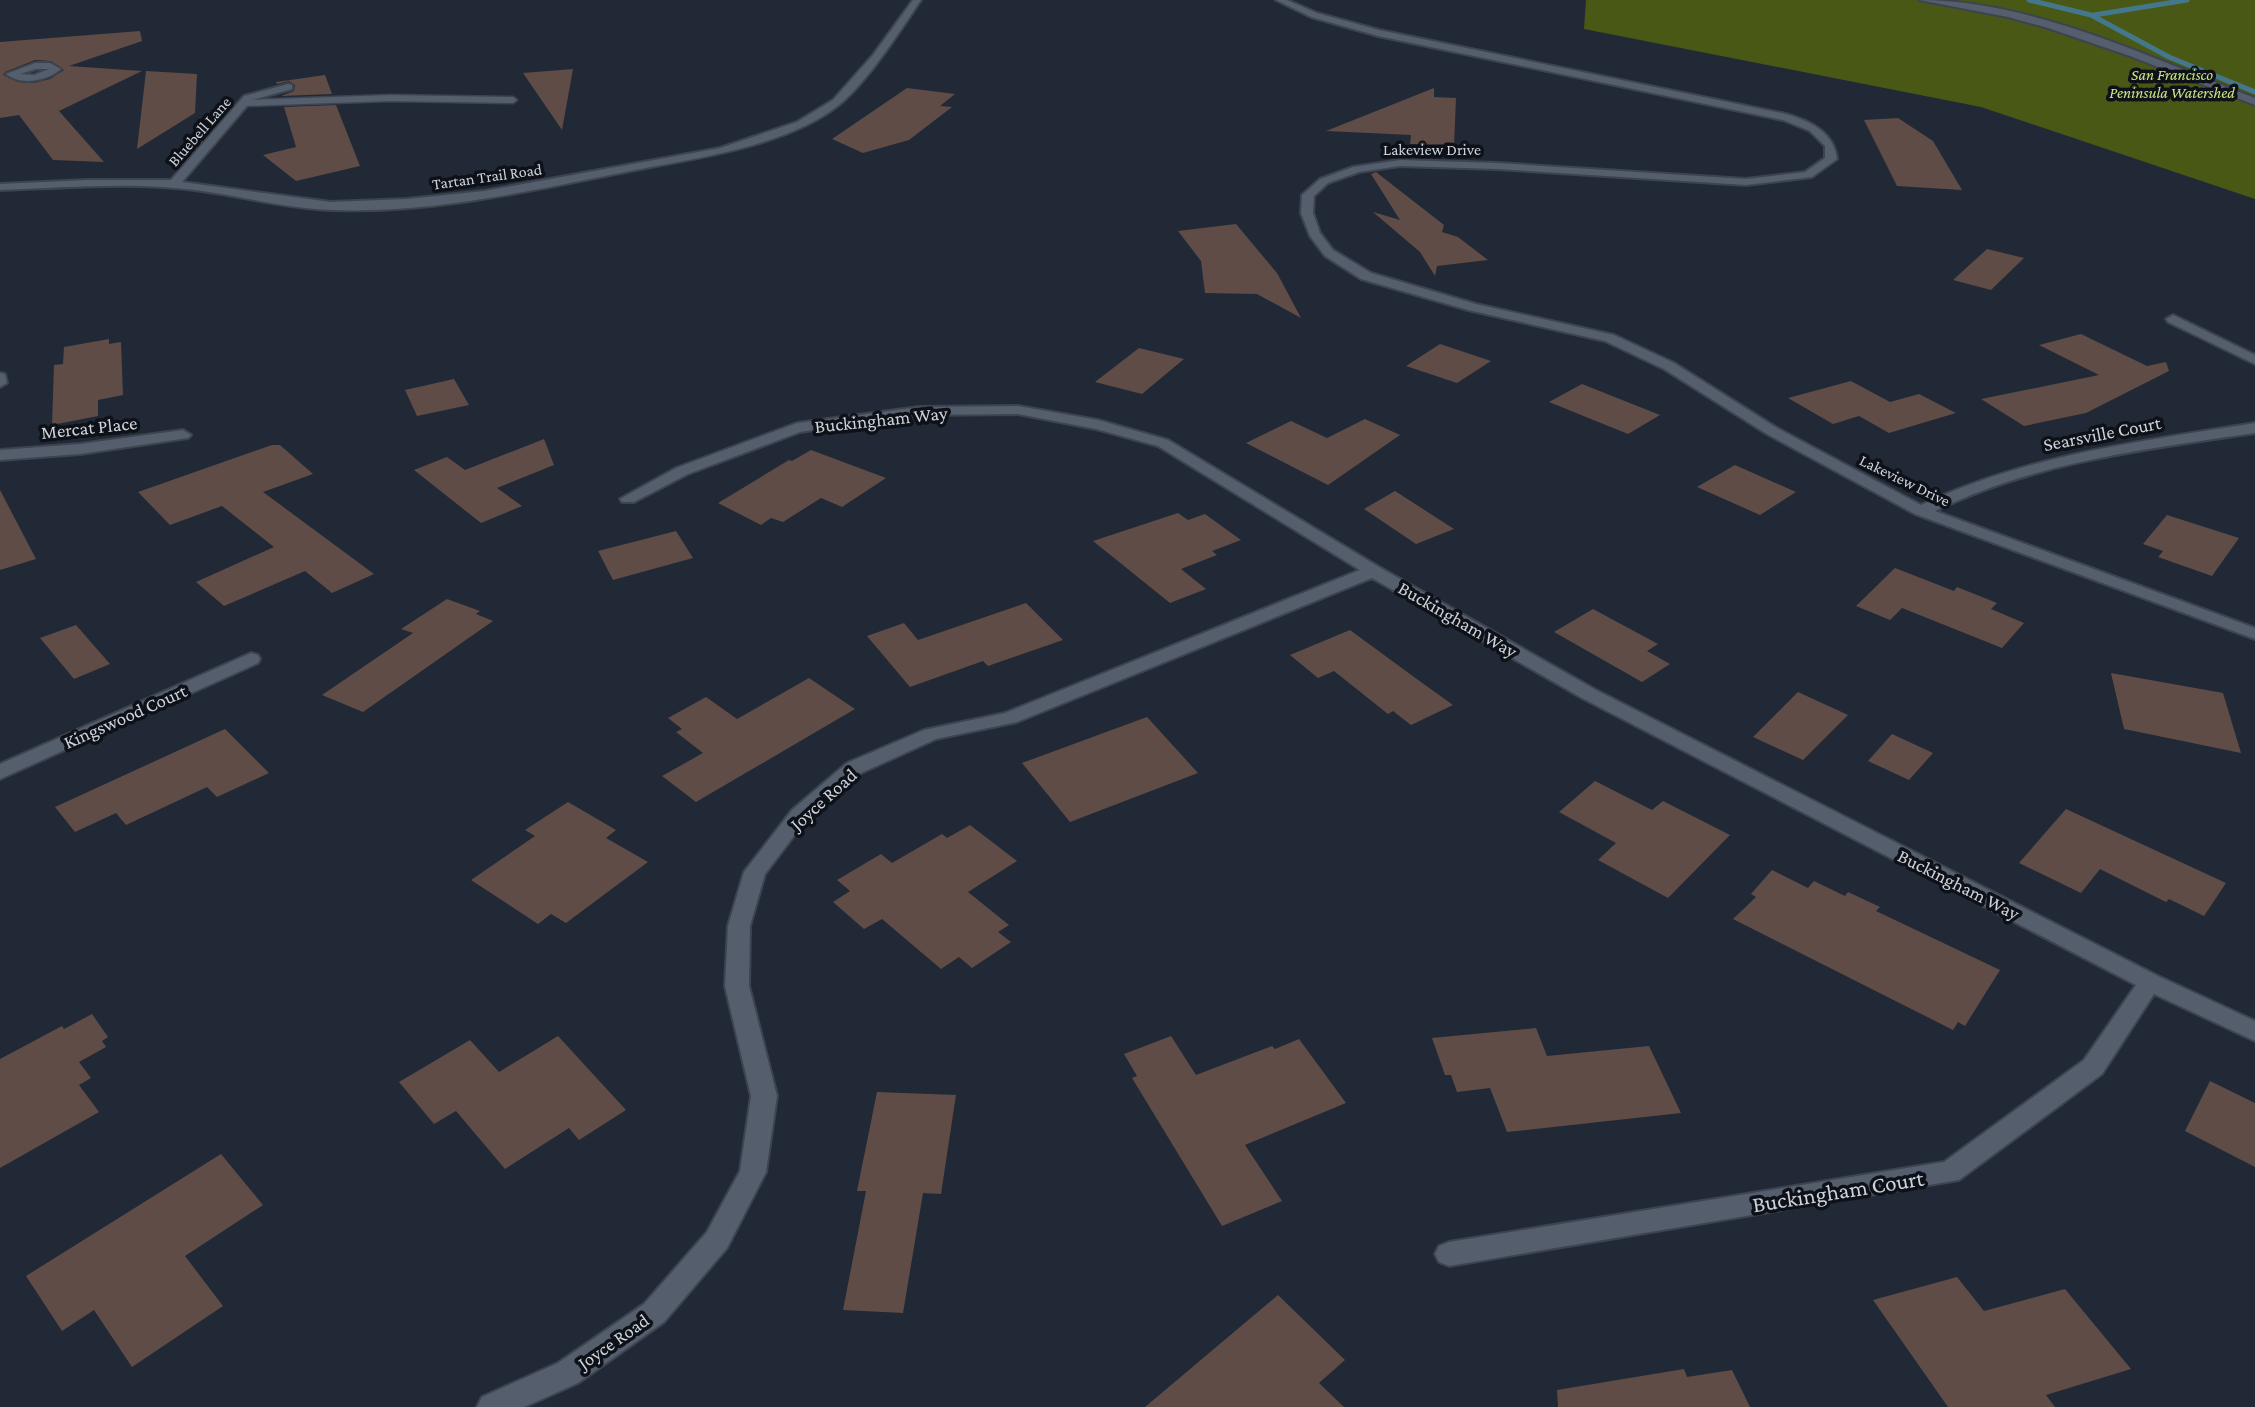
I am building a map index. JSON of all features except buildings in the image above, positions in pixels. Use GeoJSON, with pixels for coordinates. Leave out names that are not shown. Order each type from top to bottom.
{"type":"FeatureCollection","features":[{"type":"Feature","properties":{"kind":"street","name":"Tartan Trail Road"},"geometry":{"type":"LineString","coordinates":[[0,187],[87,183],[174,184],[331,206],[407,203],[484,195],[722,151],[801,124],[837,102],[876,57],[917,0]]}},
{"type":"Feature","properties":{"kind":"street","name":"Lakeview Drive"},"geometry":{"type":"LineString","coordinates":[[1280,0],[1314,15],[1378,33],[1786,117],[1814,129],[1830,145],[1831,159],[1808,175],[1746,182],[1497,166],[1400,163],[1357,169],[1324,181],[1308,195],[1307,213],[1314,233],[1329,253],[1366,275],[1474,307],[1609,338],[1669,366],[1772,431],[1922,510],[2255,634]]}},
{"type":"Feature","properties":{"kind":"street"},"geometry":{"type":"LineString","coordinates":[[1923,0],[1979,8],[2036,21],[2092,39],[2255,102]]}},
{"type":"Feature","properties":{"kind":"street"},"geometry":{"type":"LineString","coordinates":[[0,79],[12,76]]}},
{"type":"Feature","properties":{"kind":"street","name":"Bluebell Lane"},"geometry":{"type":"LineString","coordinates":[[174,184],[248,98],[288,87]]}},
{"type":"Feature","properties":{"kind":"street"},"geometry":{"type":"LineString","coordinates":[[2173,318],[2255,360]]}},
{"type":"Feature","properties":{"kind":"street"},"geometry":{"type":"LineString","coordinates":[[0,377],[0,383]]}},
{"type":"Feature","properties":{"kind":"street","name":"Buckingham Way"},"geometry":{"type":"LineString","coordinates":[[628,499],[682,471],[797,428],[919,411],[1018,410],[1098,425],[1163,443],[1373,571],[1589,694],[2150,982],[2255,1032]]}},
{"type":"Feature","properties":{"kind":"street","name":"Searsville Court"},"geometry":{"type":"LineString","coordinates":[[1922,510],[1959,491],[2066,458],[2255,428]]}},
{"type":"Feature","properties":{"kind":"street","name":"Mercat Place"},"geometry":{"type":"LineString","coordinates":[[0,455],[80,449],[183,435]]}},
{"type":"Feature","properties":{"kind":"street","name":"Joyce Road"},"geometry":{"type":"LineString","coordinates":[[492,1407],[568,1373],[654,1313],[717,1240],[753,1172],[764,1096],[737,986],[739,926],[755,872],[799,816],[854,768],[931,734],[1010,718],[1373,571]]}},
{"type":"Feature","properties":{"kind":"street","name":"Kingswood Court"},"geometry":{"type":"LineString","coordinates":[[0,772],[251,659]]}},
{"type":"Feature","properties":{"kind":"street","name":"Buckingham Court"},"geometry":{"type":"LineString","coordinates":[[1449,1254],[1950,1172],[2093,1067],[2150,982]]}},
{"type":"Feature","properties":{"kind":"lane"},"geometry":{"type":"LineString","coordinates":[[244,103],[390,98],[513,100]]}},
{"type":"Feature","properties":{"kind":"green space","name":"San Francisco Peninsula Watershed"},"geometry":{"type":"Polygon","coordinates":[[[1586,0],[2255,0],[2255,199],[1981,107],[1584,29],[1586,0]]]}},
{"type":"Feature","properties":{"kind":"waterway"},"geometry":{"type":"LineString","coordinates":[[2029,0],[2091,15],[2169,57],[2255,92]]}},
{"type":"Feature","properties":{"kind":"waterway"},"geometry":{"type":"LineString","coordinates":[[2094,15],[2187,0]]}}]}
